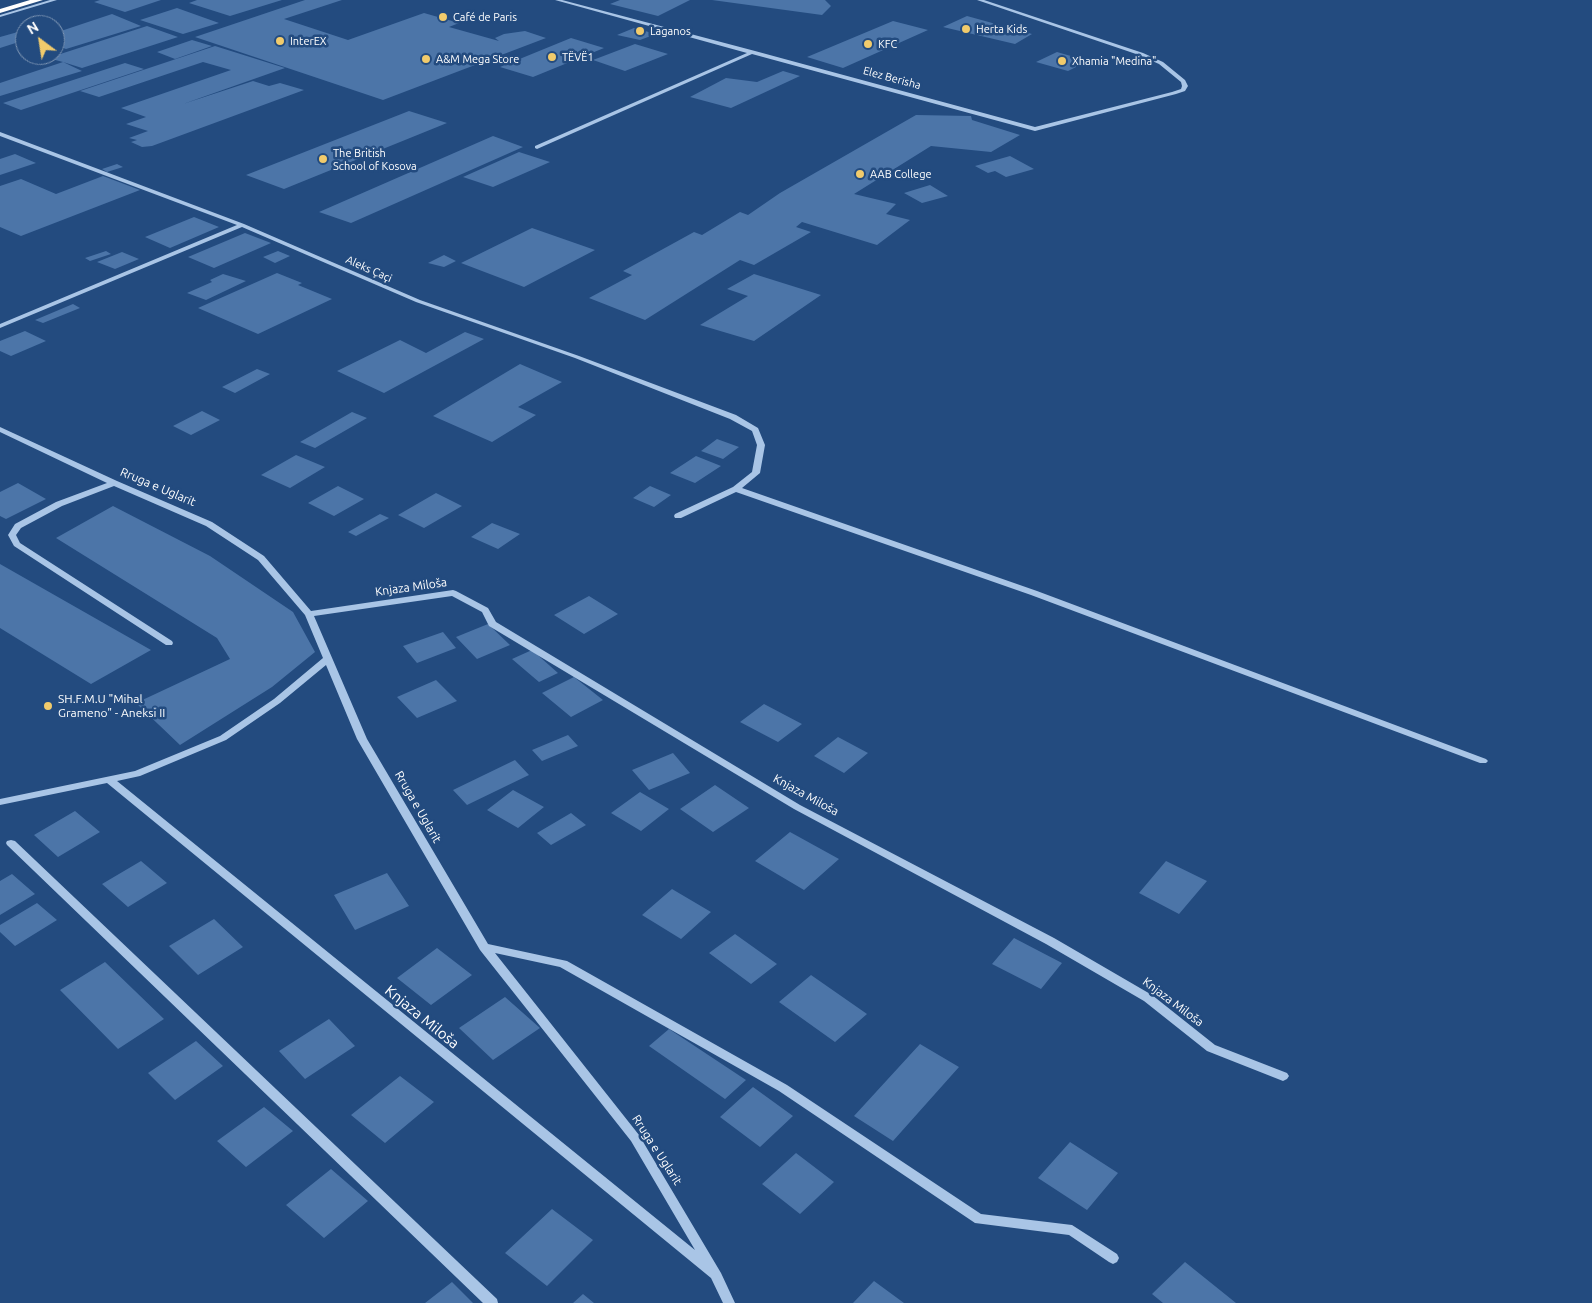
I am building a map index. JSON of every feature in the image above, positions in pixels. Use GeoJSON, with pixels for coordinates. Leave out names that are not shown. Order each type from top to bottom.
{"type":"FeatureCollection","features":[{"type":"Feature","properties":{"kind":"highway"},"geometry":{"type":"LineString","coordinates":[[0,4],[12,0]]}},
{"type":"Feature","properties":{"kind":"highway"},"geometry":{"type":"LineString","coordinates":[[0,11],[38,0]]}},
{"type":"Feature","properties":{"kind":"street"},"geometry":{"type":"LineString","coordinates":[[0,16],[55,0]]}},
{"type":"Feature","properties":{"kind":"street","name":"Elez Berisha"},"geometry":{"type":"LineString","coordinates":[[557,0],[1035,128],[1183,90],[1185,86],[1183,81],[1161,63],[1110,43],[979,0]]}},
{"type":"Feature","properties":{"kind":"street"},"geometry":{"type":"LineString","coordinates":[[537,147],[753,52]]}},
{"type":"Feature","properties":{"kind":"street","name":"Aleks Çaçi"},"geometry":{"type":"LineString","coordinates":[[0,134],[242,225],[418,301],[577,357],[732,417],[755,430],[761,446],[756,473],[736,489],[678,516]]}},
{"type":"Feature","properties":{"kind":"street"},"geometry":{"type":"LineString","coordinates":[[0,326],[242,225]]}},
{"type":"Feature","properties":{"kind":"street","name":"Rruga e Uglarit"},"geometry":{"type":"LineString","coordinates":[[0,429],[114,483],[209,524],[261,558],[309,614],[362,739],[484,947],[635,1138],[717,1277],[729,1303]]}},
{"type":"Feature","properties":{"kind":"street"},"geometry":{"type":"LineString","coordinates":[[114,483],[59,504],[18,526],[12,535],[17,544],[169,643]]}},
{"type":"Feature","properties":{"kind":"street"},"geometry":{"type":"LineString","coordinates":[[736,489],[1034,593],[1483,761]]}},
{"type":"Feature","properties":{"kind":"street","name":"Knjaza Miloša"},"geometry":{"type":"LineString","coordinates":[[309,614],[452,593],[485,610],[492,624],[797,807],[1050,941],[1148,998],[1211,1048],[1283,1076]]}},
{"type":"Feature","properties":{"kind":"street"},"geometry":{"type":"LineString","coordinates":[[0,802],[137,774],[224,738],[277,701],[328,659]]}},
{"type":"Feature","properties":{"kind":"street","name":"Knjaza Miloša"},"geometry":{"type":"LineString","coordinates":[[109,780],[717,1277]]}},
{"type":"Feature","properties":{"kind":"street"},"geometry":{"type":"LineString","coordinates":[[10,843],[492,1303]]}},
{"type":"Feature","properties":{"kind":"street"},"geometry":{"type":"LineString","coordinates":[[484,947],[563,964],[783,1088],[980,1219],[1072,1230],[1113,1258]]}},
{"type":"Feature","properties":{"kind":"building"},"geometry":{"type":"Polygon","coordinates":[[[100,0],[161,0],[125,12],[94,2],[100,0]]]}},
{"type":"Feature","properties":{"kind":"building"},"geometry":{"type":"Polygon","coordinates":[[[197,0],[282,0],[230,16],[189,3],[197,0]]]}},
{"type":"Feature","properties":{"kind":"building"},"geometry":{"type":"Polygon","coordinates":[[[305,0],[342,0],[284,19],[348,40],[424,13],[459,23],[449,27],[499,41],[495,38],[504,34],[525,31],[546,38],[383,100],[195,37],[305,0]]]}},
{"type":"Feature","properties":{"kind":"building"},"geometry":{"type":"Polygon","coordinates":[[[620,0],[690,0],[658,16],[610,4],[620,0]]]}},
{"type":"Feature","properties":{"kind":"building"},"geometry":{"type":"Polygon","coordinates":[[[712,0],[825,0],[831,6],[822,15],[712,0]]]}},
{"type":"Feature","properties":{"kind":"building"},"geometry":{"type":"Polygon","coordinates":[[[177,8],[219,23],[183,34],[140,20],[177,8]]]}},
{"type":"Feature","properties":{"kind":"building"},"geometry":{"type":"Polygon","coordinates":[[[112,14],[141,26],[66,49],[65,30],[112,14]]]}},
{"type":"Feature","properties":{"kind":"building"},"geometry":{"type":"Polygon","coordinates":[[[967,16],[1032,34],[1015,44],[943,27],[967,16]]]}},
{"type":"Feature","properties":{"kind":"building","name":"KFC"},"geometry":{"type":"Polygon","coordinates":[[[893,21],[928,30],[843,68],[807,57],[893,21]]]}},
{"type":"Feature","properties":{"kind":"building"},"geometry":{"type":"Polygon","coordinates":[[[147,26],[178,37],[82,68],[65,63],[65,53],[147,26]]]}},
{"type":"Feature","properties":{"kind":"building"},"geometry":{"type":"Polygon","coordinates":[[[634,28],[656,34],[640,40],[617,35],[634,28]]]}},
{"type":"Feature","properties":{"kind":"building"},"geometry":{"type":"Polygon","coordinates":[[[15,33],[15,43],[0,48],[0,37],[15,33]]]}},
{"type":"Feature","properties":{"kind":"building","name":"TËVË1"},"geometry":{"type":"Polygon","coordinates":[[[571,38],[604,48],[533,77],[500,67],[571,38]]]}},
{"type":"Feature","properties":{"kind":"building"},"geometry":{"type":"Polygon","coordinates":[[[192,40],[212,46],[175,59],[157,52],[192,40]]]}},
{"type":"Feature","properties":{"kind":"building"},"geometry":{"type":"Polygon","coordinates":[[[635,44],[668,54],[625,71],[593,60],[635,44]]]}},
{"type":"Feature","properties":{"kind":"building"},"geometry":{"type":"Polygon","coordinates":[[[215,46],[285,68],[183,104],[253,81],[269,86],[280,83],[304,90],[152,146],[142,147],[131,142],[137,140],[129,138],[148,131],[126,124],[146,117],[121,108],[231,70],[203,62],[99,97],[80,91],[215,46]]]}},
{"type":"Feature","properties":{"kind":"building","name":"Xhamia \"Medina\""},"geometry":{"type":"Polygon","coordinates":[[[1057,52],[1088,61],[1068,71],[1036,62],[1057,52]]]}},
{"type":"Feature","properties":{"kind":"building"},"geometry":{"type":"Polygon","coordinates":[[[65,63],[82,71],[0,96],[0,83],[54,65],[65,65],[65,63]]]}},
{"type":"Feature","properties":{"kind":"building"},"geometry":{"type":"Polygon","coordinates":[[[125,63],[144,69],[21,110],[3,103],[125,63]]]}},
{"type":"Feature","properties":{"kind":"building"},"geometry":{"type":"Polygon","coordinates":[[[783,71],[800,76],[731,108],[690,97],[726,78],[757,82],[783,71]]]}},
{"type":"Feature","properties":{"kind":"building"},"geometry":{"type":"Polygon","coordinates":[[[409,111],[447,123],[284,189],[246,175],[409,111]]]}},
{"type":"Feature","properties":{"kind":"building"},"geometry":{"type":"Polygon","coordinates":[[[916,115],[971,116],[972,120],[1020,135],[991,152],[931,146],[854,194],[896,204],[886,214],[910,220],[877,245],[802,222],[796,227],[811,232],[754,265],[740,260],[645,320],[589,298],[632,275],[623,271],[694,232],[702,235],[740,212],[748,215],[780,193],[916,115]]]}},
{"type":"Feature","properties":{"kind":"building"},"geometry":{"type":"Polygon","coordinates":[[[493,136],[523,147],[351,223],[319,212],[493,136]]]}},
{"type":"Feature","properties":{"kind":"building"},"geometry":{"type":"Polygon","coordinates":[[[519,152],[550,162],[493,187],[463,177],[519,152]]]}},
{"type":"Feature","properties":{"kind":"building"},"geometry":{"type":"Polygon","coordinates":[[[15,154],[36,163],[0,175],[0,159],[15,154]]]}},
{"type":"Feature","properties":{"kind":"building"},"geometry":{"type":"Polygon","coordinates":[[[1010,156],[1034,169],[1006,177],[995,171],[988,173],[975,166],[1010,156]]]}},
{"type":"Feature","properties":{"kind":"building"},"geometry":{"type":"Polygon","coordinates":[[[117,164],[123,167],[107,172],[102,169],[117,164]]]}},
{"type":"Feature","properties":{"kind":"building"},"geometry":{"type":"Polygon","coordinates":[[[103,176],[140,190],[21,236],[0,227],[0,186],[21,179],[56,194],[103,176]]]}},
{"type":"Feature","properties":{"kind":"building"},"geometry":{"type":"Polygon","coordinates":[[[930,185],[948,196],[922,203],[904,193],[930,185]]]}},
{"type":"Feature","properties":{"kind":"building"},"geometry":{"type":"Polygon","coordinates":[[[194,217],[219,227],[170,248],[145,237],[194,217]]]}},
{"type":"Feature","properties":{"kind":"building"},"geometry":{"type":"Polygon","coordinates":[[[532,228],[595,250],[524,287],[461,263],[532,228]]]}},
{"type":"Feature","properties":{"kind":"building"},"geometry":{"type":"Polygon","coordinates":[[[245,233],[271,243],[214,268],[188,257],[245,233]]]}},
{"type":"Feature","properties":{"kind":"building"},"geometry":{"type":"Polygon","coordinates":[[[106,251],[111,254],[90,261],[85,258],[106,251]]]}},
{"type":"Feature","properties":{"kind":"building"},"geometry":{"type":"Polygon","coordinates":[[[278,251],[290,256],[275,263],[263,257],[278,251]]]}},
{"type":"Feature","properties":{"kind":"building"},"geometry":{"type":"Polygon","coordinates":[[[122,252],[139,259],[115,269],[97,262],[122,252]]]}},
{"type":"Feature","properties":{"kind":"building"},"geometry":{"type":"Polygon","coordinates":[[[444,255],[456,261],[444,267],[428,263],[444,255]]]}},
{"type":"Feature","properties":{"kind":"building"},"geometry":{"type":"Polygon","coordinates":[[[277,273],[302,283],[298,285],[332,299],[258,334],[198,308],[277,273]]]}},
{"type":"Feature","properties":{"kind":"building"},"geometry":{"type":"Polygon","coordinates":[[[223,274],[246,281],[206,300],[187,293],[212,282],[210,280],[223,274]]]}},
{"type":"Feature","properties":{"kind":"building"},"geometry":{"type":"Polygon","coordinates":[[[754,274],[821,295],[754,341],[700,325],[748,296],[727,289],[754,274]]]}},
{"type":"Feature","properties":{"kind":"building"},"geometry":{"type":"Polygon","coordinates":[[[73,304],[80,308],[43,323],[35,320],[73,304]]]}},
{"type":"Feature","properties":{"kind":"building"},"geometry":{"type":"Polygon","coordinates":[[[25,331],[46,341],[11,356],[0,351],[0,341],[25,331]]]}},
{"type":"Feature","properties":{"kind":"building"},"geometry":{"type":"Polygon","coordinates":[[[465,332],[484,339],[384,393],[337,371],[400,340],[426,353],[465,332]]]}},
{"type":"Feature","properties":{"kind":"building"},"geometry":{"type":"Polygon","coordinates":[[[520,364],[562,382],[518,407],[536,415],[492,442],[433,416],[520,364]]]}},
{"type":"Feature","properties":{"kind":"building"},"geometry":{"type":"Polygon","coordinates":[[[257,369],[270,374],[235,393],[222,387],[257,369]]]}},
{"type":"Feature","properties":{"kind":"building"},"geometry":{"type":"Polygon","coordinates":[[[202,411],[220,420],[191,435],[173,426],[202,411]]]}},
{"type":"Feature","properties":{"kind":"building"},"geometry":{"type":"Polygon","coordinates":[[[352,412],[367,418],[315,448],[300,442],[352,412]]]}},
{"type":"Feature","properties":{"kind":"building"},"geometry":{"type":"Polygon","coordinates":[[[717,439],[739,447],[723,459],[701,451],[717,439]]]}},
{"type":"Feature","properties":{"kind":"building"},"geometry":{"type":"Polygon","coordinates":[[[296,455],[325,467],[290,488],[261,475],[296,455]]]}},
{"type":"Feature","properties":{"kind":"building"},"geometry":{"type":"Polygon","coordinates":[[[696,456],[721,466],[695,483],[670,473],[696,456]]]}},
{"type":"Feature","properties":{"kind":"building"},"geometry":{"type":"Polygon","coordinates":[[[18,483],[46,499],[6,519],[0,516],[0,492],[18,483]]]}},
{"type":"Feature","properties":{"kind":"building"},"geometry":{"type":"Polygon","coordinates":[[[338,486],[364,499],[334,516],[308,503],[338,486]]]}},
{"type":"Feature","properties":{"kind":"building"},"geometry":{"type":"Polygon","coordinates":[[[650,486],[671,495],[654,507],[633,498],[650,486]]]}},
{"type":"Feature","properties":{"kind":"building"},"geometry":{"type":"Polygon","coordinates":[[[436,493],[462,506],[424,528],[398,515],[436,493]]]}},
{"type":"Feature","properties":{"kind":"building"},"geometry":{"type":"Polygon","coordinates":[[[113,506],[210,556],[293,612],[315,652],[272,687],[180,745],[136,703],[230,659],[217,638],[56,538],[113,506]]]}},
{"type":"Feature","properties":{"kind":"building"},"geometry":{"type":"Polygon","coordinates":[[[380,514],[389,518],[356,536],[348,532],[380,514]]]}},
{"type":"Feature","properties":{"kind":"building"},"geometry":{"type":"Polygon","coordinates":[[[492,523],[520,534],[498,549],[471,537],[492,523]]]}},
{"type":"Feature","properties":{"kind":"building"},"geometry":{"type":"Polygon","coordinates":[[[0,564],[151,650],[91,684],[0,628],[0,564]]]}},
{"type":"Feature","properties":{"kind":"building"},"geometry":{"type":"Polygon","coordinates":[[[589,596],[618,614],[584,634],[554,615],[589,596]]]}},
{"type":"Feature","properties":{"kind":"building"},"geometry":{"type":"Polygon","coordinates":[[[488,624],[510,645],[477,659],[456,637],[488,624]]]}},
{"type":"Feature","properties":{"kind":"building"},"geometry":{"type":"Polygon","coordinates":[[[443,632],[456,648],[417,663],[403,646],[443,632]]]}},
{"type":"Feature","properties":{"kind":"building"},"geometry":{"type":"Polygon","coordinates":[[[532,650],[558,673],[539,682],[512,659],[532,650]]]}},
{"type":"Feature","properties":{"kind":"building"},"geometry":{"type":"Polygon","coordinates":[[[574,677],[603,700],[571,717],[542,693],[574,677]]]}},
{"type":"Feature","properties":{"kind":"building"},"geometry":{"type":"Polygon","coordinates":[[[436,680],[457,701],[417,718],[397,697],[436,680]]]}},
{"type":"Feature","properties":{"kind":"building"},"geometry":{"type":"Polygon","coordinates":[[[764,704],[802,724],[778,742],[740,722],[764,704]]]}},
{"type":"Feature","properties":{"kind":"building"},"geometry":{"type":"Polygon","coordinates":[[[568,735],[578,746],[542,761],[532,750],[568,735]]]}},
{"type":"Feature","properties":{"kind":"building"},"geometry":{"type":"Polygon","coordinates":[[[838,737],[868,753],[844,773],[814,756],[838,737]]]}},
{"type":"Feature","properties":{"kind":"building"},"geometry":{"type":"Polygon","coordinates":[[[673,753],[690,773],[649,790],[632,770],[673,753]]]}},
{"type":"Feature","properties":{"kind":"building"},"geometry":{"type":"Polygon","coordinates":[[[515,760],[529,775],[467,805],[453,790],[515,760]]]}},
{"type":"Feature","properties":{"kind":"building"},"geometry":{"type":"Polygon","coordinates":[[[715,785],[749,808],[713,832],[680,809],[715,785]]]}},
{"type":"Feature","properties":{"kind":"building"},"geometry":{"type":"Polygon","coordinates":[[[513,790],[544,807],[518,828],[487,810],[513,790]]]}},
{"type":"Feature","properties":{"kind":"building"},"geometry":{"type":"Polygon","coordinates":[[[640,792],[669,809],[641,831],[611,813],[640,792]]]}},
{"type":"Feature","properties":{"kind":"building"},"geometry":{"type":"Polygon","coordinates":[[[75,811],[100,832],[58,857],[34,835],[75,811]]]}},
{"type":"Feature","properties":{"kind":"building"},"geometry":{"type":"Polygon","coordinates":[[[571,813],[586,825],[551,845],[537,833],[571,813]]]}},
{"type":"Feature","properties":{"kind":"building"},"geometry":{"type":"Polygon","coordinates":[[[790,832],[839,859],[804,890],[755,861],[790,832]]]}},
{"type":"Feature","properties":{"kind":"building"},"geometry":{"type":"Polygon","coordinates":[[[141,861],[167,883],[128,907],[102,884],[141,861]]]}},
{"type":"Feature","properties":{"kind":"building"},"geometry":{"type":"Polygon","coordinates":[[[1166,861],[1207,881],[1179,914],[1139,893],[1166,861]]]}},
{"type":"Feature","properties":{"kind":"building"},"geometry":{"type":"Polygon","coordinates":[[[387,873],[409,906],[355,930],[334,895],[387,873]]]}},
{"type":"Feature","properties":{"kind":"building"},"geometry":{"type":"Polygon","coordinates":[[[12,874],[35,894],[0,915],[0,881],[12,874]]]}},
{"type":"Feature","properties":{"kind":"building"},"geometry":{"type":"Polygon","coordinates":[[[672,889],[711,912],[681,939],[642,915],[672,889]]]}},
{"type":"Feature","properties":{"kind":"building"},"geometry":{"type":"Polygon","coordinates":[[[37,903],[57,920],[15,946],[0,932],[0,925],[37,903]]]}},
{"type":"Feature","properties":{"kind":"building"},"geometry":{"type":"Polygon","coordinates":[[[214,919],[243,947],[198,975],[169,946],[214,919]]]}},
{"type":"Feature","properties":{"kind":"building"},"geometry":{"type":"Polygon","coordinates":[[[735,934],[777,964],[751,984],[709,953],[735,934]]]}},
{"type":"Feature","properties":{"kind":"building"},"geometry":{"type":"Polygon","coordinates":[[[1014,938],[1062,963],[1041,989],[992,964],[1014,938]]]}},
{"type":"Feature","properties":{"kind":"building"},"geometry":{"type":"Polygon","coordinates":[[[437,948],[472,975],[431,1005],[397,978],[437,948]]]}},
{"type":"Feature","properties":{"kind":"building"},"geometry":{"type":"Polygon","coordinates":[[[105,962],[164,1019],[118,1049],[60,990],[105,962]]]}},
{"type":"Feature","properties":{"kind":"building"},"geometry":{"type":"Polygon","coordinates":[[[811,975],[867,1014],[835,1042],[779,1002],[811,975]]]}},
{"type":"Feature","properties":{"kind":"building"},"geometry":{"type":"Polygon","coordinates":[[[505,997],[540,1028],[493,1060],[459,1028],[505,997]]]}},
{"type":"Feature","properties":{"kind":"building"},"geometry":{"type":"Polygon","coordinates":[[[329,1019],[355,1046],[305,1079],[279,1051],[329,1019]]]}},
{"type":"Feature","properties":{"kind":"building"},"geometry":{"type":"Polygon","coordinates":[[[669,1029],[746,1080],[725,1099],[649,1046],[669,1029]]]}},
{"type":"Feature","properties":{"kind":"building"},"geometry":{"type":"Polygon","coordinates":[[[196,1041],[223,1066],[175,1100],[148,1073],[196,1041]]]}},
{"type":"Feature","properties":{"kind":"building"},"geometry":{"type":"Polygon","coordinates":[[[920,1044],[959,1067],[893,1141],[854,1116],[920,1044]]]}},
{"type":"Feature","properties":{"kind":"building"},"geometry":{"type":"Polygon","coordinates":[[[400,1076],[434,1102],[385,1143],[351,1115],[400,1076]]]}},
{"type":"Feature","properties":{"kind":"building"},"geometry":{"type":"Polygon","coordinates":[[[753,1087],[793,1116],[760,1147],[720,1117],[753,1087]]]}},
{"type":"Feature","properties":{"kind":"building"},"geometry":{"type":"Polygon","coordinates":[[[264,1107],[293,1131],[246,1167],[217,1141],[264,1107]]]}},
{"type":"Feature","properties":{"kind":"building"},"geometry":{"type":"Polygon","coordinates":[[[1070,1142],[1118,1173],[1087,1210],[1038,1178],[1070,1142]]]}},
{"type":"Feature","properties":{"kind":"building"},"geometry":{"type":"Polygon","coordinates":[[[796,1153],[834,1182],[800,1214],[762,1184],[796,1153]]]}},
{"type":"Feature","properties":{"kind":"building"},"geometry":{"type":"Polygon","coordinates":[[[331,1169],[368,1201],[324,1238],[286,1205],[331,1169]]]}},
{"type":"Feature","properties":{"kind":"building"},"geometry":{"type":"Polygon","coordinates":[[[552,1209],[593,1240],[547,1286],[505,1253],[552,1209]]]}},
{"type":"Feature","properties":{"kind":"building"},"geometry":{"type":"Polygon","coordinates":[[[1185,1262],[1236,1303],[1163,1303],[1152,1294],[1185,1262]]]}},
{"type":"Feature","properties":{"kind":"building"},"geometry":{"type":"Polygon","coordinates":[[[874,1281],[904,1303],[853,1303],[874,1281]]]}},
{"type":"Feature","properties":{"kind":"building"},"geometry":{"type":"Polygon","coordinates":[[[452,1282],[473,1303],[425,1303],[452,1282]]]}},
{"type":"Feature","properties":{"kind":"building"},"geometry":{"type":"Polygon","coordinates":[[[583,1294],[594,1303],[573,1303],[583,1294]]]}},
{"type":"Feature","properties":{"kind":"place","name":"Café de Paris"},"geometry":{"type":"Point","coordinates":[443,17]}},
{"type":"Feature","properties":{"kind":"place","name":"Herta Kids"},"geometry":{"type":"Point","coordinates":[966,29]}},
{"type":"Feature","properties":{"kind":"place","name":"Laganos"},"geometry":{"type":"Point","coordinates":[640,31]}},
{"type":"Feature","properties":{"kind":"place","name":"InterEX"},"geometry":{"type":"Point","coordinates":[280,41]}},
{"type":"Feature","properties":{"kind":"place","name":"KFC"},"geometry":{"type":"Point","coordinates":[868,44]}},
{"type":"Feature","properties":{"kind":"place","name":"TËVË1"},"geometry":{"type":"Point","coordinates":[552,57]}},
{"type":"Feature","properties":{"kind":"place","name":"A&M Mega Store"},"geometry":{"type":"Point","coordinates":[426,59]}},
{"type":"Feature","properties":{"kind":"place","name":"Xhamia \"Medina\""},"geometry":{"type":"Point","coordinates":[1062,61]}},
{"type":"Feature","properties":{"kind":"place","name":"The British School of Kosova"},"geometry":{"type":"Point","coordinates":[323,159]}},
{"type":"Feature","properties":{"kind":"place","name":"AAB College"},"geometry":{"type":"Point","coordinates":[860,174]}},
{"type":"Feature","properties":{"kind":"place","name":"SH.F.M.U \"Mihal Grameno\" - Aneksi II"},"geometry":{"type":"Point","coordinates":[48,706]}}]}
